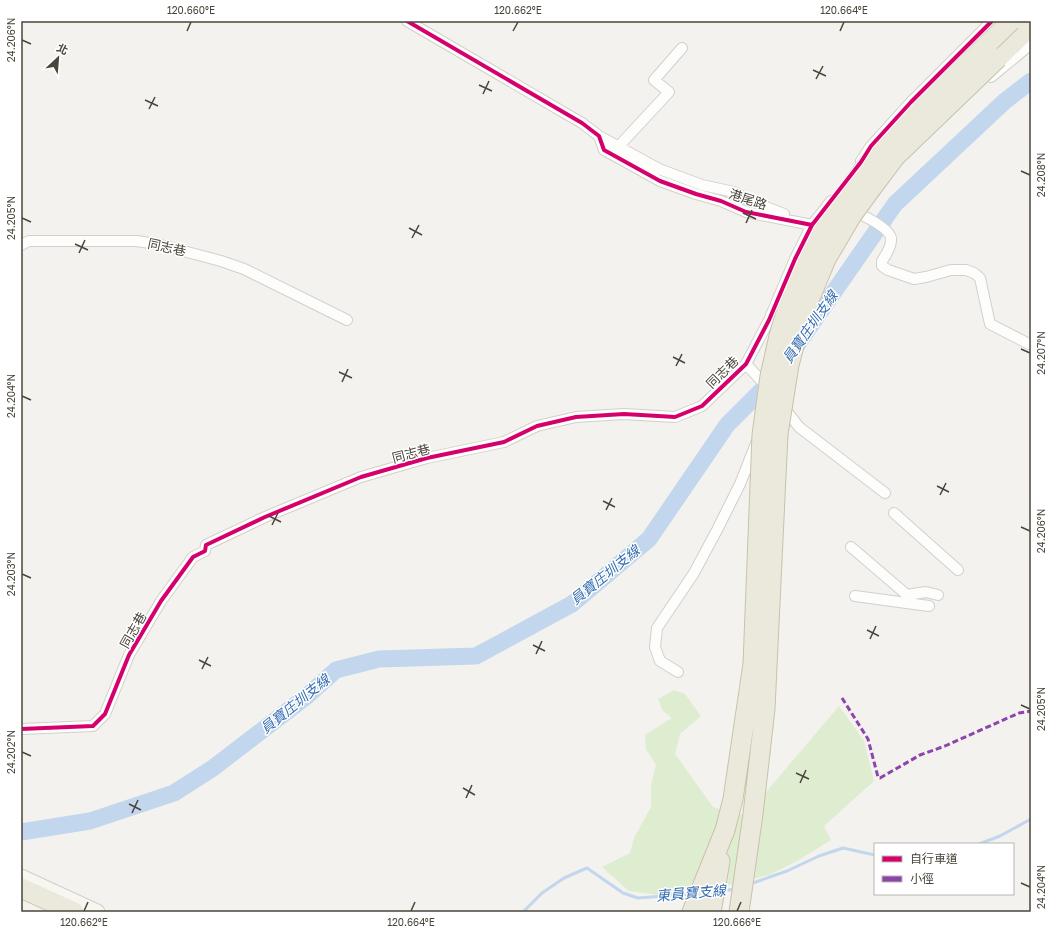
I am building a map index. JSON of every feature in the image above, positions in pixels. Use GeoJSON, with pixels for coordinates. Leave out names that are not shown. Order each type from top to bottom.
{"type":"FeatureCollection","features":[{"type":"Feature","properties":{"kind":"highway"},"geometry":{"type":"LineString","coordinates":[[711,912],[725,830],[733,799],[753,664],[762,435],[770,376],[779,336],[790,299],[802,269],[822,230],[866,167],[890,139],[1011,21]]}},
{"type":"Feature","properties":{"kind":"highway"},"geometry":{"type":"LineString","coordinates":[[739,912],[753,814],[765,709],[778,434],[789,365],[798,330],[826,259],[852,215],[871,189],[895,158],[1031,26]]}},
{"type":"Feature","properties":{"kind":"highway"},"geometry":{"type":"LineString","coordinates":[[692,912],[725,830]]}},
{"type":"Feature","properties":{"kind":"highway"},"geometry":{"type":"LineString","coordinates":[[21,888],[74,912]]}},
{"type":"Feature","properties":{"kind":"highway"},"geometry":{"type":"LineString","coordinates":[[21,898],[52,912]]}},
{"type":"Feature","properties":{"kind":"street","name":"港尾路"},"geometry":{"type":"LineString","coordinates":[[408,21],[576,120],[598,136],[604,150],[660,181],[721,201],[746,212],[812,225]]}},
{"type":"Feature","properties":{"kind":"street"},"geometry":{"type":"LineString","coordinates":[[598,136],[659,169],[702,185],[734,192],[751,201],[812,225],[861,162],[871,146],[911,102],[992,21]]}},
{"type":"Feature","properties":{"kind":"street"},"geometry":{"type":"LineString","coordinates":[[861,162],[874,169],[894,169],[976,89],[1031,44]]}},
{"type":"Feature","properties":{"kind":"street"},"geometry":{"type":"LineString","coordinates":[[618,147],[669,92],[654,80],[682,48]]}},
{"type":"Feature","properties":{"kind":"street"},"geometry":{"type":"LineString","coordinates":[[832,200],[863,216],[887,231],[891,239],[882,261],[882,266],[888,270],[914,279],[951,270],[966,270],[974,273],[980,278],[990,324],[1031,345]]}},
{"type":"Feature","properties":{"kind":"street","name":"同志巷"},"geometry":{"type":"LineString","coordinates":[[21,729],[93,726],[105,714],[130,655],[161,601],[193,557],[205,551],[206,545],[265,517],[361,477],[427,458],[504,442],[537,426],[576,417],[624,414],[675,417],[702,406],[746,364],[769,320],[795,259],[812,225]]}},
{"type":"Feature","properties":{"kind":"street","name":"同志巷"},"geometry":{"type":"LineString","coordinates":[[21,245],[29,241],[136,241],[157,244],[244,269],[347,320]]}},
{"type":"Feature","properties":{"kind":"street"},"geometry":{"type":"LineString","coordinates":[[746,364],[779,401],[799,427],[885,494]]}},
{"type":"Feature","properties":{"kind":"street"},"geometry":{"type":"LineString","coordinates":[[678,672],[660,660],[654,640],[657,628],[694,573],[740,484],[754,446],[779,401]]}},
{"type":"Feature","properties":{"kind":"street"},"geometry":{"type":"LineString","coordinates":[[894,513],[958,570]]}},
{"type":"Feature","properties":{"kind":"street"},"geometry":{"type":"LineString","coordinates":[[851,547],[907,595],[926,592],[938,595]]}},
{"type":"Feature","properties":{"kind":"street"},"geometry":{"type":"LineString","coordinates":[[855,596],[929,606]]}},
{"type":"Feature","properties":{"kind":"street"},"geometry":{"type":"LineString","coordinates":[[21,876],[97,912]]}},
{"type":"Feature","properties":{"kind":"green space"},"geometry":{"type":"Polygon","coordinates":[[[674,690],[685,694],[701,716],[680,734],[675,754],[713,807],[753,817],[767,791],[839,706],[864,741],[874,781],[824,826],[831,840],[797,861],[769,875],[720,887],[700,887],[659,895],[629,891],[602,867],[630,853],[634,838],[651,807],[651,785],[656,765],[646,749],[645,735],[672,718],[663,711],[658,699],[674,690]]]}},
{"type":"Feature","properties":{"kind":"waterway","name":"員寶庄圳支線"},"geometry":{"type":"LineString","coordinates":[[797,345],[895,204],[1005,101],[1031,81]]}},
{"type":"Feature","properties":{"kind":"waterway","name":"員寶庄圳支線"},"geometry":{"type":"LineString","coordinates":[[21,832],[90,821],[174,793],[213,768],[307,696],[336,670],[379,659],[476,656],[572,604],[649,539],[727,425],[774,378]]}},
{"type":"Feature","properties":{"kind":"waterway","name":"東員寶支線"},"geometry":{"type":"LineString","coordinates":[[982,843],[1000,836],[1031,819]]}},
{"type":"Feature","properties":{"kind":"waterway","name":"東員寶支線"},"geometry":{"type":"LineString","coordinates":[[750,884],[787,871],[819,856],[843,848],[874,855]]}},
{"type":"Feature","properties":{"kind":"waterway","name":"東員寶支線"},"geometry":{"type":"LineString","coordinates":[[523,912],[542,893],[564,878],[587,868],[623,893],[638,898],[691,894]]}},
{"type":"Feature","properties":{"kind":"waterway","name":"東員寶支線"},"geometry":{"type":"LineString","coordinates":[[721,891],[735,889]]}},
{"type":"Feature","properties":{"kind":"marked path"},"geometry":{"type":"LineString","coordinates":[[842,698],[868,739],[878,777],[880,778],[920,755],[945,746],[1019,713],[1031,711]]}},
{"type":"Feature","properties":{"kind":"cycle path"},"geometry":{"type":"LineString","coordinates":[[407,21],[582,123],[599,136],[604,150],[660,181],[721,201],[746,212],[812,225]]}},
{"type":"Feature","properties":{"kind":"cycle path"},"geometry":{"type":"LineString","coordinates":[[21,729],[93,726],[105,714],[129,655],[161,601],[193,557],[205,551],[206,545],[265,517],[361,477],[427,458],[504,442],[537,426],[576,417],[624,414],[675,417],[702,406],[746,364],[769,320],[795,259],[812,225],[861,162],[871,146],[911,102],[992,21]]}}]}
